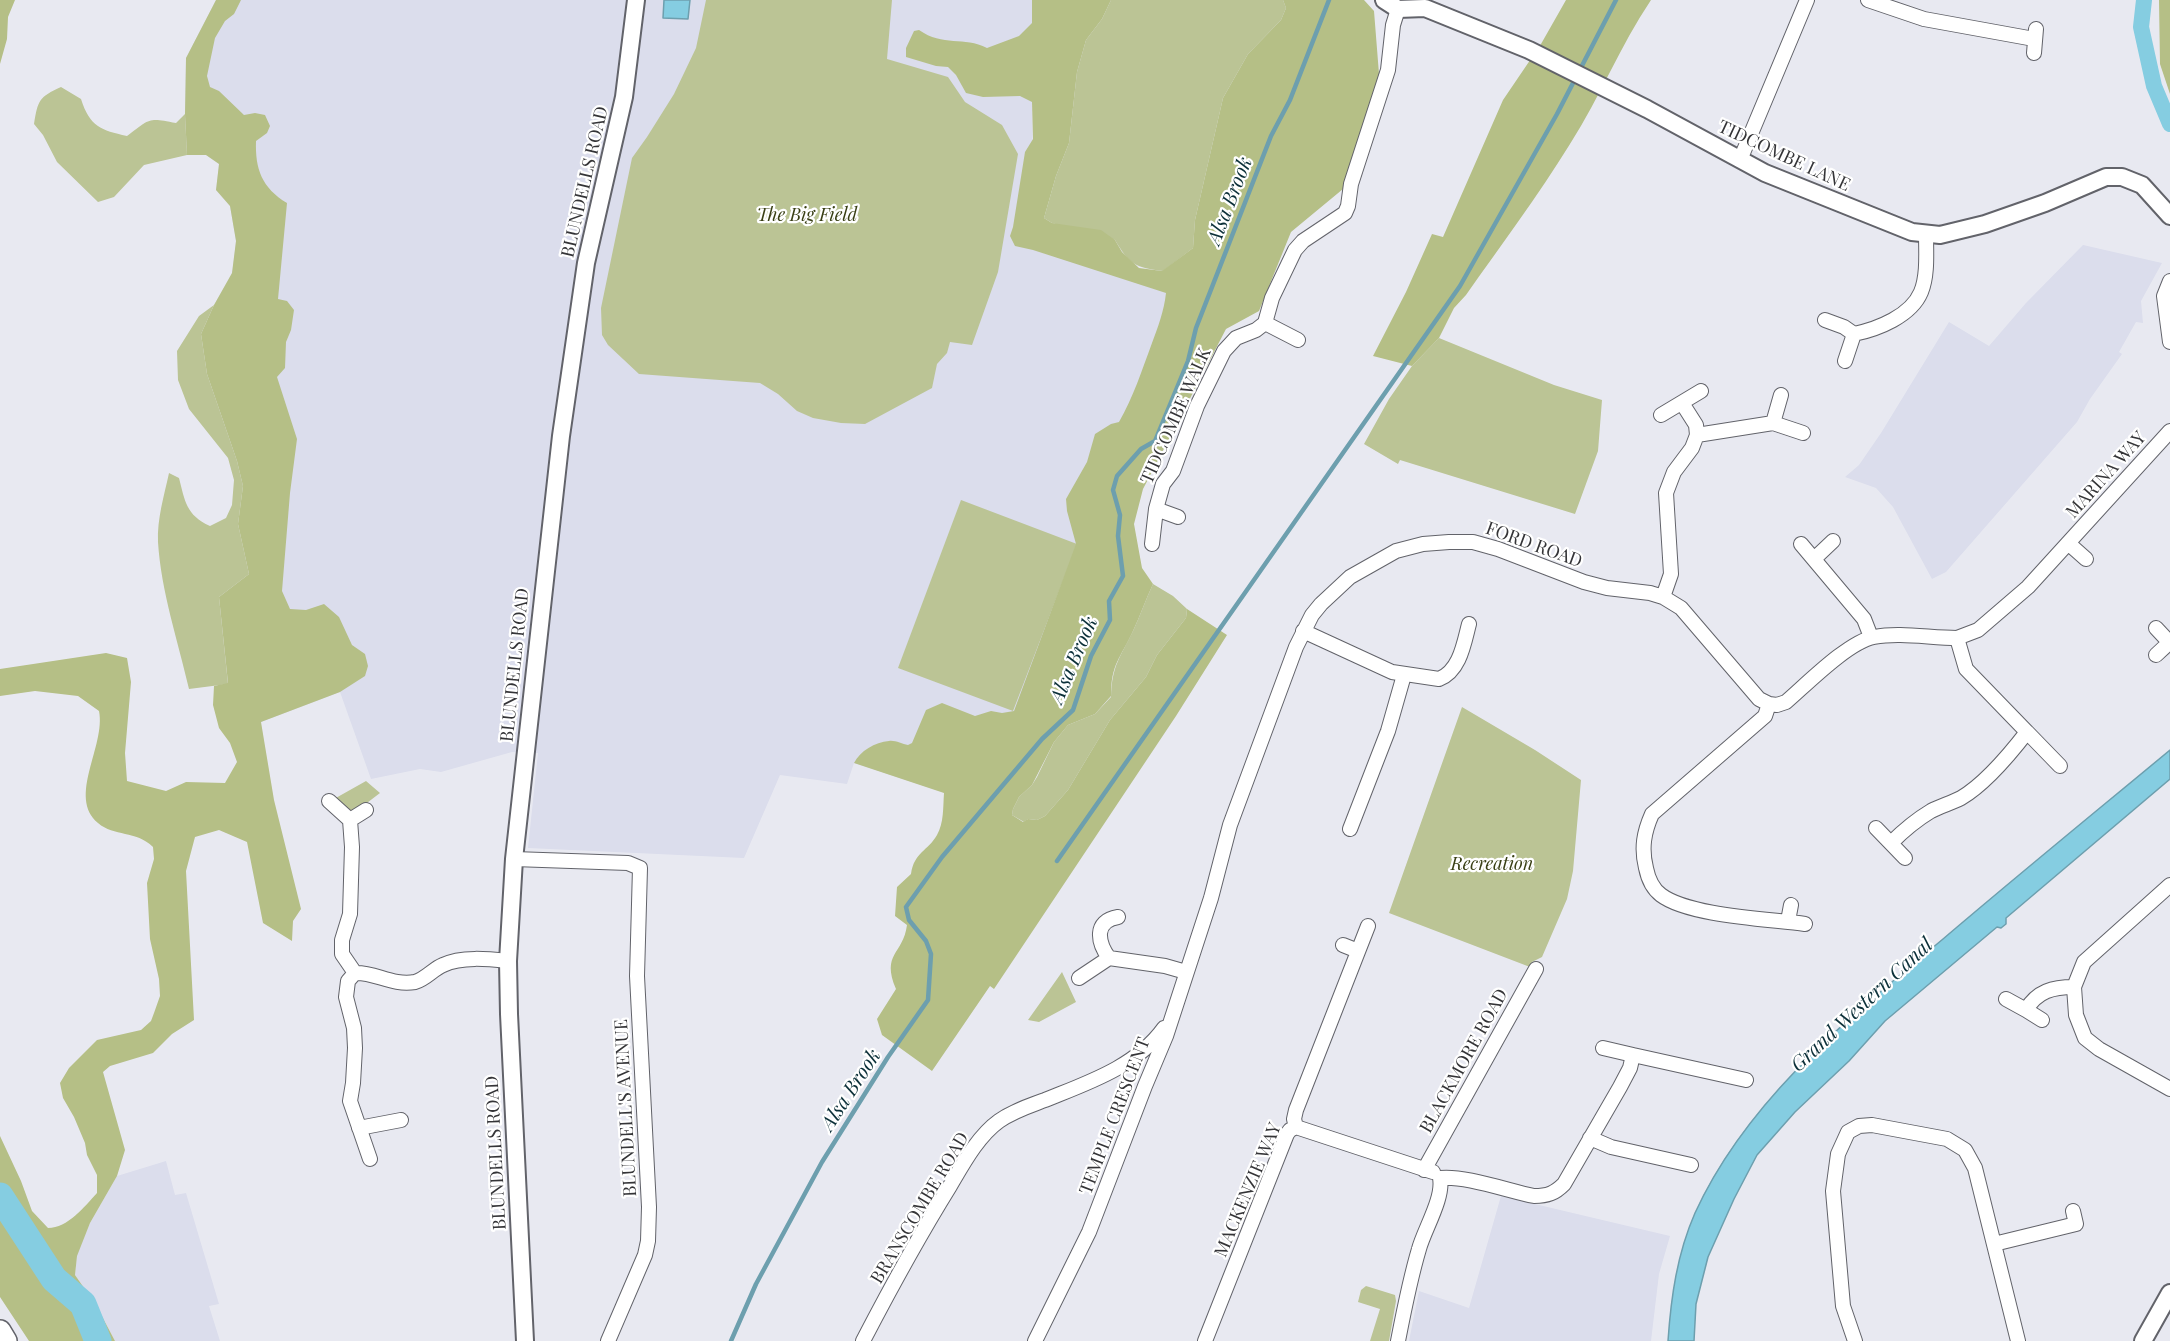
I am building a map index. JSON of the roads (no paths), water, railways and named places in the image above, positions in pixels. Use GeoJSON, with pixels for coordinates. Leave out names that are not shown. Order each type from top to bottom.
{"type":"FeatureCollection","features":[{"type":"Feature","properties":{"kind":"main road"},"geometry":{"type":"LineString","coordinates":[[0,1331],[6,1341]]}},
{"type":"Feature","properties":{"kind":"street","name":"BLUNDELLS ROAD"},"geometry":{"type":"LineString","coordinates":[[525,1341],[508,961],[521,860],[538,629],[574,334],[591,240],[624,97],[636,0]]}},
{"type":"Feature","properties":{"kind":"street"},"geometry":{"type":"LineString","coordinates":[[1740,160],[1807,0]]}},
{"type":"Feature","properties":{"kind":"street"},"geometry":{"type":"LineString","coordinates":[[1868,0],[1924,19],[2034,40]]}},
{"type":"Feature","properties":{"kind":"street"},"geometry":{"type":"LineString","coordinates":[[1298,340],[1265,323],[1272,298],[1295,250],[1303,241],[1345,213],[1348,206],[1351,184],[1388,70],[1393,25],[1391,4]]}},
{"type":"Feature","properties":{"kind":"street","name":"TIDCOMBE LANE"},"geometry":{"type":"LineString","coordinates":[[1391,4],[1425,8],[1500,37],[1647,109],[1740,160],[1912,232],[1940,235],[1985,224],[2045,203],[2106,177],[2122,177],[2142,185],[2170,216]]}},
{"type":"Feature","properties":{"kind":"street"},"geometry":{"type":"LineString","coordinates":[[1854,334],[1881,326],[1903,313],[1914,303],[1921,292],[1923,282],[1926,234]]}},
{"type":"Feature","properties":{"kind":"street"},"geometry":{"type":"LineString","coordinates":[[2170,281],[2164,296],[2170,342]]}},
{"type":"Feature","properties":{"kind":"street"},"geometry":{"type":"LineString","coordinates":[[1825,320],[1844,327],[1854,334]]}},
{"type":"Feature","properties":{"kind":"street","name":"TIDCOMBE WALK"},"geometry":{"type":"LineString","coordinates":[[1152,543],[1156,510],[1163,484],[1173,471],[1197,406],[1224,351],[1236,338],[1256,330],[1265,323]]}},
{"type":"Feature","properties":{"kind":"street"},"geometry":{"type":"LineString","coordinates":[[1845,361],[1854,334]]}},
{"type":"Feature","properties":{"kind":"street"},"geometry":{"type":"LineString","coordinates":[[1662,415],[1701,391]]}},
{"type":"Feature","properties":{"kind":"street"},"geometry":{"type":"LineString","coordinates":[[1773,423],[1781,395]]}},
{"type":"Feature","properties":{"kind":"street"},"geometry":{"type":"LineString","coordinates":[[1663,597],[1671,574],[1666,492],[1674,472],[1692,448],[1697,435],[1696,425],[1682,403]]}},
{"type":"Feature","properties":{"kind":"street"},"geometry":{"type":"LineString","coordinates":[[1697,435],[1773,423],[1803,433]]}},
{"type":"Feature","properties":{"kind":"street","name":"MARINA WAY"},"geometry":{"type":"LineString","coordinates":[[1957,638],[1977,630],[2028,587],[2170,431]]}},
{"type":"Feature","properties":{"kind":"street","name":"TIDCOMBE WALK"},"geometry":{"type":"LineString","coordinates":[[1156,510],[1178,517]]}},
{"type":"Feature","properties":{"kind":"street"},"geometry":{"type":"LineString","coordinates":[[1814,559],[1833,541]]}},
{"type":"Feature","properties":{"kind":"street","name":"FORD ROAD"},"geometry":{"type":"LineString","coordinates":[[1211,898],[1230,825],[1303,631],[1321,604],[1350,577],[1396,550],[1423,544],[1473,542],[1498,549],[1584,582],[1663,597],[1681,608],[1754,693],[1769,704]]}},
{"type":"Feature","properties":{"kind":"street","name":"MARINA WAY"},"geometry":{"type":"LineString","coordinates":[[2068,543],[2086,559]]}},
{"type":"Feature","properties":{"kind":"street"},"geometry":{"type":"LineString","coordinates":[[1801,544],[1864,619],[1871,637]]}},
{"type":"Feature","properties":{"kind":"street"},"geometry":{"type":"LineString","coordinates":[[1303,631],[1392,672],[1434,679],[1445,676],[1457,661],[1469,624]]}},
{"type":"Feature","properties":{"kind":"street"},"geometry":{"type":"LineString","coordinates":[[2156,628],[2170,642],[2156,655]]}},
{"type":"Feature","properties":{"kind":"street"},"geometry":{"type":"LineString","coordinates":[[1805,924],[1689,908],[1659,894],[1652,885],[1643,858],[1643,841],[1652,814],[1765,717],[1769,704],[1778,705],[1786,702],[1855,644],[1871,637],[1886,635],[1957,638],[1966,669],[2060,766]]}},
{"type":"Feature","properties":{"kind":"street"},"geometry":{"type":"LineString","coordinates":[[1350,829],[1388,731],[1404,675]]}},
{"type":"Feature","properties":{"kind":"street"},"geometry":{"type":"LineString","coordinates":[[1891,843],[1929,813],[1962,797],[2005,759],[2027,732]]}},
{"type":"Feature","properties":{"kind":"street"},"geometry":{"type":"LineString","coordinates":[[329,801],[350,820],[352,847],[350,914],[342,940],[342,954],[354,973]]}},
{"type":"Feature","properties":{"kind":"street"},"geometry":{"type":"LineString","coordinates":[[350,820],[366,810]]}},
{"type":"Feature","properties":{"kind":"street"},"geometry":{"type":"LineString","coordinates":[[1876,828],[1905,858]]}},
{"type":"Feature","properties":{"kind":"street","name":"BLUNDELL'S AVENUE"},"geometry":{"type":"LineString","coordinates":[[521,860],[618,863],[638,866],[641,874],[637,922],[638,976],[648,1184],[648,1241],[645,1255],[608,1341]]}},
{"type":"Feature","properties":{"kind":"street"},"geometry":{"type":"LineString","coordinates":[[2170,885],[2084,962],[2074,987],[2076,1016],[2085,1038],[2099,1049],[2170,1089]]}},
{"type":"Feature","properties":{"kind":"street"},"geometry":{"type":"LineString","coordinates":[[1649,904],[1659,894]]}},
{"type":"Feature","properties":{"kind":"street","name":"TEMPLE CRESCENT"},"geometry":{"type":"LineString","coordinates":[[1035,1341],[1089,1232],[1166,1036],[1211,898]]}},
{"type":"Feature","properties":{"kind":"street"},"geometry":{"type":"LineString","coordinates":[[1788,921],[1791,905]]}},
{"type":"Feature","properties":{"kind":"street"},"geometry":{"type":"LineString","coordinates":[[1109,958],[1100,946],[1100,933],[1103,925],[1112,918],[1118,917]]}},
{"type":"Feature","properties":{"kind":"street","name":"MACKENZIE WAY"},"geometry":{"type":"LineString","coordinates":[[1205,1341],[1287,1134],[1296,1127],[1294,1119],[1296,1110],[1368,926]]}},
{"type":"Feature","properties":{"kind":"street"},"geometry":{"type":"LineString","coordinates":[[1343,945],[1358,951]]}},
{"type":"Feature","properties":{"kind":"street"},"geometry":{"type":"LineString","coordinates":[[1078,978],[1109,958],[1165,966],[1186,972]]}},
{"type":"Feature","properties":{"kind":"street"},"geometry":{"type":"LineString","coordinates":[[354,973],[395,982],[416,981],[428,976],[441,965],[453,961],[508,961]]}},
{"type":"Feature","properties":{"kind":"street","name":"BLACKMORE ROAD"},"geometry":{"type":"LineString","coordinates":[[1424,1170],[1536,969]]}},
{"type":"Feature","properties":{"kind":"street"},"geometry":{"type":"LineString","coordinates":[[354,973],[348,981],[345,998],[354,1028],[355,1048],[350,1101],[370,1160]]}},
{"type":"Feature","properties":{"kind":"street"},"geometry":{"type":"LineString","coordinates":[[2026,1010],[2035,996],[2046,990],[2074,987]]}},
{"type":"Feature","properties":{"kind":"street"},"geometry":{"type":"LineString","coordinates":[[2007,999],[2042,1020]]}},
{"type":"Feature","properties":{"kind":"street","name":"BRANSCOMBE ROAD"},"geometry":{"type":"LineString","coordinates":[[863,1341],[932,1215],[959,1171],[986,1134],[1009,1115],[1083,1085],[1122,1066],[1154,1041],[1170,1019]]}},
{"type":"Feature","properties":{"kind":"street"},"geometry":{"type":"LineString","coordinates":[[1604,1048],[1746,1080]]}},
{"type":"Feature","properties":{"kind":"street"},"geometry":{"type":"LineString","coordinates":[[1296,1127],[1434,1173],[1440,1178],[1448,1177],[1534,1196],[1544,1196],[1555,1193],[1564,1184],[1620,1088],[1630,1068],[1633,1055]]}},
{"type":"Feature","properties":{"kind":"street"},"geometry":{"type":"LineString","coordinates":[[1122,1066],[1131,1066],[1140,1074],[1145,1086]]}},
{"type":"Feature","properties":{"kind":"street"},"geometry":{"type":"LineString","coordinates":[[1727,1090],[1730,1076]]}},
{"type":"Feature","properties":{"kind":"street"},"geometry":{"type":"LineString","coordinates":[[359,1128],[401,1120]]}},
{"type":"Feature","properties":{"kind":"street"},"geometry":{"type":"LineString","coordinates":[[1855,1341],[1843,1306],[1833,1191],[1842,1141],[1848,1132],[1859,1126],[1872,1125],[1947,1139],[1965,1150],[1975,1168],[2018,1341]]}},
{"type":"Feature","properties":{"kind":"street"},"geometry":{"type":"LineString","coordinates":[[1590,1138],[1611,1147],[1691,1165]]}},
{"type":"Feature","properties":{"kind":"street"},"geometry":{"type":"LineString","coordinates":[[1398,1341],[1419,1247],[1439,1194],[1440,1178]]}},
{"type":"Feature","properties":{"kind":"street"},"geometry":{"type":"LineString","coordinates":[[1994,1244],[2076,1223]]}},
{"type":"Feature","properties":{"kind":"street"},"geometry":{"type":"LineString","coordinates":[[2143,1341],[2170,1293]]}},
{"type":"Feature","properties":{"kind":"water"},"geometry":{"type":"Polygon","coordinates":[[[664,0],[690,0],[688,19],[663,18],[664,0]]]}},
{"type":"Feature","properties":{"kind":"water"},"geometry":{"type":"Polygon","coordinates":[[[2170,750],[2170,779],[2006,918],[2006,924],[2001,928],[1997,927],[1885,1021],[1849,1061],[1795,1112],[1757,1155],[1708,1257],[1696,1304],[1694,1341],[1668,1341],[1676,1276],[1695,1213],[1717,1172],[1743,1133],[1772,1097],[1804,1062],[1872,999],[2170,750]]]}},
{"type":"Feature","properties":{"kind":"waterway","name":"Alsa Brook"},"geometry":{"type":"LineString","coordinates":[[731,1341],[756,1284],[822,1162],[888,1057],[928,1000],[931,954],[926,941],[909,920],[906,907],[942,857],[1042,739],[1073,710],[1091,656],[1110,620],[1109,601],[1123,576],[1118,536],[1120,515],[1113,490],[1117,476],[1141,449],[1155,441],[1188,361],[1196,328],[1271,136],[1290,100],[1329,0]]}},
{"type":"Feature","properties":{"kind":"waterway"},"geometry":{"type":"LineString","coordinates":[[1057,861],[1460,286],[1557,114],[1616,0]]}},
{"type":"Feature","properties":{"kind":"waterway","name":"Grand Western Canal"},"geometry":{"type":"LineString","coordinates":[[2144,0],[2141,27],[2154,86],[2170,124]]}},
{"type":"Feature","properties":{"kind":"waterway"},"geometry":{"type":"LineString","coordinates":[[0,1196],[54,1279],[83,1304],[98,1341]]}},
{"type":"Feature","properties":{"kind":"park label","name":"The Big Field"},"geometry":{"type":"Point","coordinates":[807,215]}},
{"type":"Feature","properties":{"kind":"park label","name":"Recreation"},"geometry":{"type":"Point","coordinates":[1492,864]}}]}
